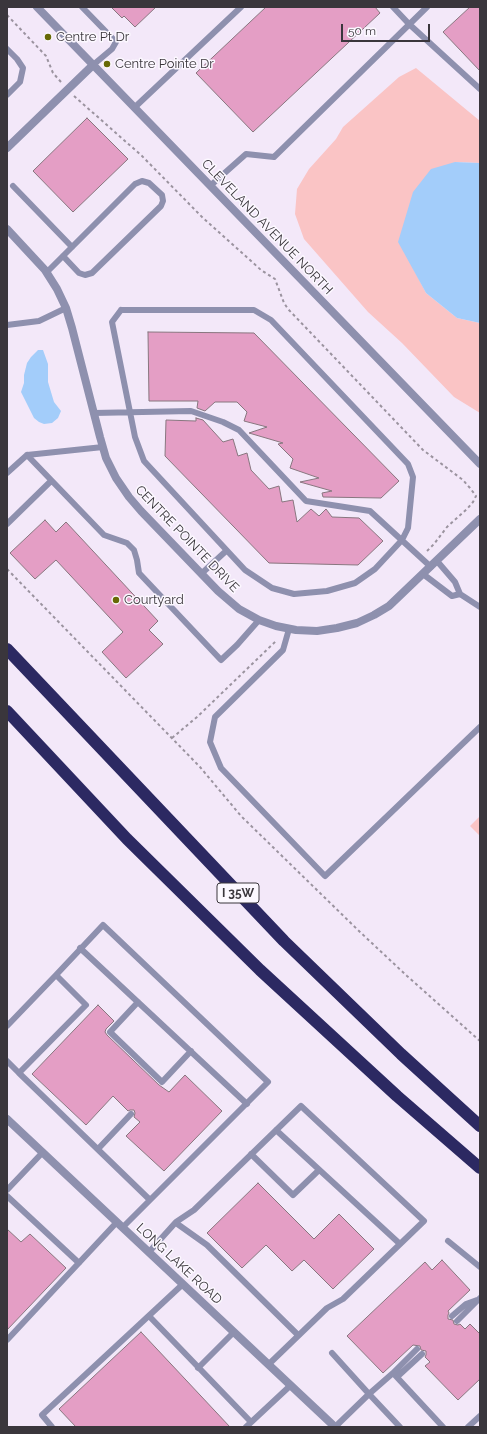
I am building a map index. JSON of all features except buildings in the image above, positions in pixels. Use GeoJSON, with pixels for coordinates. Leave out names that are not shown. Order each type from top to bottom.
{"type":"FeatureCollection","features":[{"type":"Feature","properties":{"kind":"highway","name":"I 35W"},"geometry":{"type":"LineString","coordinates":[[7,649],[284,941],[401,1054],[480,1126]]}},
{"type":"Feature","properties":{"kind":"highway","name":"I 35W"},"geometry":{"type":"LineString","coordinates":[[7,711],[127,839],[260,970],[397,1096],[480,1168]]}},
{"type":"Feature","properties":{"kind":"street","name":"CLEVELAND AVENUE NORTH"},"geometry":{"type":"LineString","coordinates":[[37,7],[480,464]]}},
{"type":"Feature","properties":{"kind":"street"},"geometry":{"type":"LineString","coordinates":[[7,148],[93,65]]}},
{"type":"Feature","properties":{"kind":"street","name":"CENTRE POINTE DRIVE"},"geometry":{"type":"LineString","coordinates":[[7,229],[47,272],[66,308],[106,458],[116,478],[128,497],[201,574],[223,596],[239,608],[259,620],[290,629],[317,631],[357,623],[389,606],[480,519]]}},
{"type":"Feature","properties":{"kind":"street","name":"LONG LAKE ROAD"},"geometry":{"type":"LineString","coordinates":[[7,1119],[335,1427]]}},
{"type":"Feature","properties":{"kind":"lane"},"geometry":{"type":"LineString","coordinates":[[82,7],[116,42],[112,49],[93,65]]}},
{"type":"Feature","properties":{"kind":"lane"},"geometry":{"type":"LineString","coordinates":[[134,108],[241,7]]}},
{"type":"Feature","properties":{"kind":"lane"},"geometry":{"type":"LineString","coordinates":[[393,7],[409,24],[480,89]]}},
{"type":"Feature","properties":{"kind":"lane"},"geometry":{"type":"LineString","coordinates":[[210,186],[246,154],[274,157],[427,7]]}},
{"type":"Feature","properties":{"kind":"lane"},"geometry":{"type":"LineString","coordinates":[[7,49],[23,68],[20,82],[7,95]]}},
{"type":"Feature","properties":{"kind":"lane"},"geometry":{"type":"LineString","coordinates":[[47,272],[63,256],[72,247],[138,182],[146,181],[162,195],[163,201],[161,206],[92,273],[85,275],[80,274],[63,256]]}},
{"type":"Feature","properties":{"kind":"lane"},"geometry":{"type":"LineString","coordinates":[[13,186],[72,247]]}},
{"type":"Feature","properties":{"kind":"lane"},"geometry":{"type":"LineString","coordinates":[[7,325],[39,321],[66,308]]}},
{"type":"Feature","properties":{"kind":"lane"},"geometry":{"type":"LineString","coordinates":[[121,310],[254,310],[271,320],[408,464],[413,477],[408,528],[402,540],[375,569],[355,583],[327,591],[294,594],[272,588],[245,570],[144,461],[135,437],[112,322],[121,310]]}},
{"type":"Feature","properties":{"kind":"lane"},"geometry":{"type":"LineString","coordinates":[[94,413],[191,412],[223,422],[239,430],[306,501],[370,511],[421,558],[434,564],[455,582],[460,594],[480,607]]}},
{"type":"Feature","properties":{"kind":"lane"},"geometry":{"type":"LineString","coordinates":[[7,473],[26,455],[103,447]]}},
{"type":"Feature","properties":{"kind":"lane"},"geometry":{"type":"LineString","coordinates":[[26,455],[104,535],[127,543],[134,550],[139,573],[221,660],[237,645],[259,620]]}},
{"type":"Feature","properties":{"kind":"lane"},"geometry":{"type":"LineString","coordinates":[[7,524],[51,480]]}},
{"type":"Feature","properties":{"kind":"lane"},"geometry":{"type":"LineString","coordinates":[[201,574],[226,551]]}},
{"type":"Feature","properties":{"kind":"lane"},"geometry":{"type":"LineString","coordinates":[[423,574],[452,596],[460,594]]}},
{"type":"Feature","properties":{"kind":"lane"},"geometry":{"type":"LineString","coordinates":[[290,629],[283,650],[215,717],[210,742],[221,768],[325,876],[480,727]]}},
{"type":"Feature","properties":{"kind":"lane"},"geometry":{"type":"LineString","coordinates":[[7,1026],[103,925],[268,1082],[149,1200],[79,1262],[7,1340]]}},
{"type":"Feature","properties":{"kind":"lane"},"geometry":{"type":"LineString","coordinates":[[80,948],[247,1104]]}},
{"type":"Feature","properties":{"kind":"lane"},"geometry":{"type":"LineString","coordinates":[[19,1073],[86,1004],[56,974]]}},
{"type":"Feature","properties":{"kind":"lane"},"geometry":{"type":"LineString","coordinates":[[138,1002],[110,1032],[161,1083],[191,1051]]}},
{"type":"Feature","properties":{"kind":"lane"},"geometry":{"type":"LineString","coordinates":[[7,1061],[149,1200]]}},
{"type":"Feature","properties":{"kind":"lane"},"geometry":{"type":"LineString","coordinates":[[149,1252],[176,1223],[194,1210],[301,1106],[424,1221],[343,1299],[327,1308],[268,1364]]}},
{"type":"Feature","properties":{"kind":"lane"},"geometry":{"type":"LineString","coordinates":[[98,1150],[131,1114]]}},
{"type":"Feature","properties":{"kind":"lane"},"geometry":{"type":"LineString","coordinates":[[276,1130],[400,1244]]}},
{"type":"Feature","properties":{"kind":"lane"},"geometry":{"type":"LineString","coordinates":[[7,1190],[43,1152]]}},
{"type":"Feature","properties":{"kind":"lane"},"geometry":{"type":"LineString","coordinates":[[251,1154],[293,1196],[319,1170]]}},
{"type":"Feature","properties":{"kind":"lane"},"geometry":{"type":"LineString","coordinates":[[7,1196],[79,1262]]}},
{"type":"Feature","properties":{"kind":"lane"},"geometry":{"type":"LineString","coordinates":[[176,1223],[207,1245],[298,1335]]}},
{"type":"Feature","properties":{"kind":"lane"},"geometry":{"type":"LineString","coordinates":[[448,1241],[480,1267]]}},
{"type":"Feature","properties":{"kind":"lane"},"geometry":{"type":"LineString","coordinates":[[52,1427],[42,1415],[183,1284]]}},
{"type":"Feature","properties":{"kind":"lane"},"geometry":{"type":"LineString","coordinates":[[452,1316],[466,1304],[479,1301]]}},
{"type":"Feature","properties":{"kind":"lane"},"geometry":{"type":"LineString","coordinates":[[457,1321],[479,1301]]}},
{"type":"Feature","properties":{"kind":"lane"},"geometry":{"type":"LineString","coordinates":[[149,1316],[198,1368],[248,1425],[291,1385]]}},
{"type":"Feature","properties":{"kind":"lane"},"geometry":{"type":"LineString","coordinates":[[198,1368],[234,1332]]}},
{"type":"Feature","properties":{"kind":"lane"},"geometry":{"type":"LineString","coordinates":[[395,1375],[417,1349]]}},
{"type":"Feature","properties":{"kind":"lane"},"geometry":{"type":"LineString","coordinates":[[332,1353],[400,1427]]}},
{"type":"Feature","properties":{"kind":"lane"},"geometry":{"type":"LineString","coordinates":[[335,1427],[369,1394],[422,1354]]}},
{"type":"Feature","properties":{"kind":"lane"},"geometry":{"type":"LineString","coordinates":[[395,1375],[443,1427]]}},
{"type":"Feature","properties":{"kind":"lane"},"geometry":{"type":"LineString","coordinates":[[468,1427],[480,1416]]}},
{"type":"Feature","properties":{"kind":"path"},"geometry":{"type":"LineString","coordinates":[[7,15],[46,56],[53,73],[68,90],[142,156],[203,218],[261,270],[276,279],[284,303],[288,309],[423,450],[463,480],[470,488],[476,496],[473,502],[446,527],[434,544],[421,558]]}},
{"type":"Feature","properties":{"kind":"path"},"geometry":{"type":"LineString","coordinates":[[7,569],[200,766],[246,820],[370,942],[480,1041]]}},
{"type":"Feature","properties":{"kind":"path"},"geometry":{"type":"LineString","coordinates":[[172,738],[197,717],[276,641]]}},
{"type":"Feature","properties":{"kind":"shaded area"},"geometry":{"type":"Polygon","coordinates":[[[416,68],[480,121],[480,163],[455,162],[413,268],[426,293],[457,318],[480,323],[480,413],[454,397],[402,343],[368,312],[304,239],[295,214],[297,189],[309,169],[336,139],[343,127],[399,77],[416,68]]]}},
{"type":"Feature","properties":{"kind":"shaded area"},"geometry":{"type":"Polygon","coordinates":[[[480,816],[480,836],[470,826],[480,816]]]}},
{"type":"Feature","properties":{"kind":"water"},"geometry":{"type":"Polygon","coordinates":[[[455,162],[480,163],[480,323],[457,318],[426,293],[398,242],[413,192],[431,169],[455,162]]]}},
{"type":"Feature","properties":{"kind":"water"},"geometry":{"type":"Polygon","coordinates":[[[38,350],[43,350],[48,364],[48,382],[54,402],[61,411],[58,418],[52,423],[44,424],[34,418],[21,392],[27,363],[38,350]]]}},
{"type":"Feature","properties":{"kind":"place","name":"Centre Pt Dr"},"geometry":{"type":"Point","coordinates":[48,37]}},
{"type":"Feature","properties":{"kind":"place","name":"Centre Pointe Dr"},"geometry":{"type":"Point","coordinates":[107,64]}},
{"type":"Feature","properties":{"kind":"place","name":"Courtyard"},"geometry":{"type":"Point","coordinates":[116,600]}}]}
